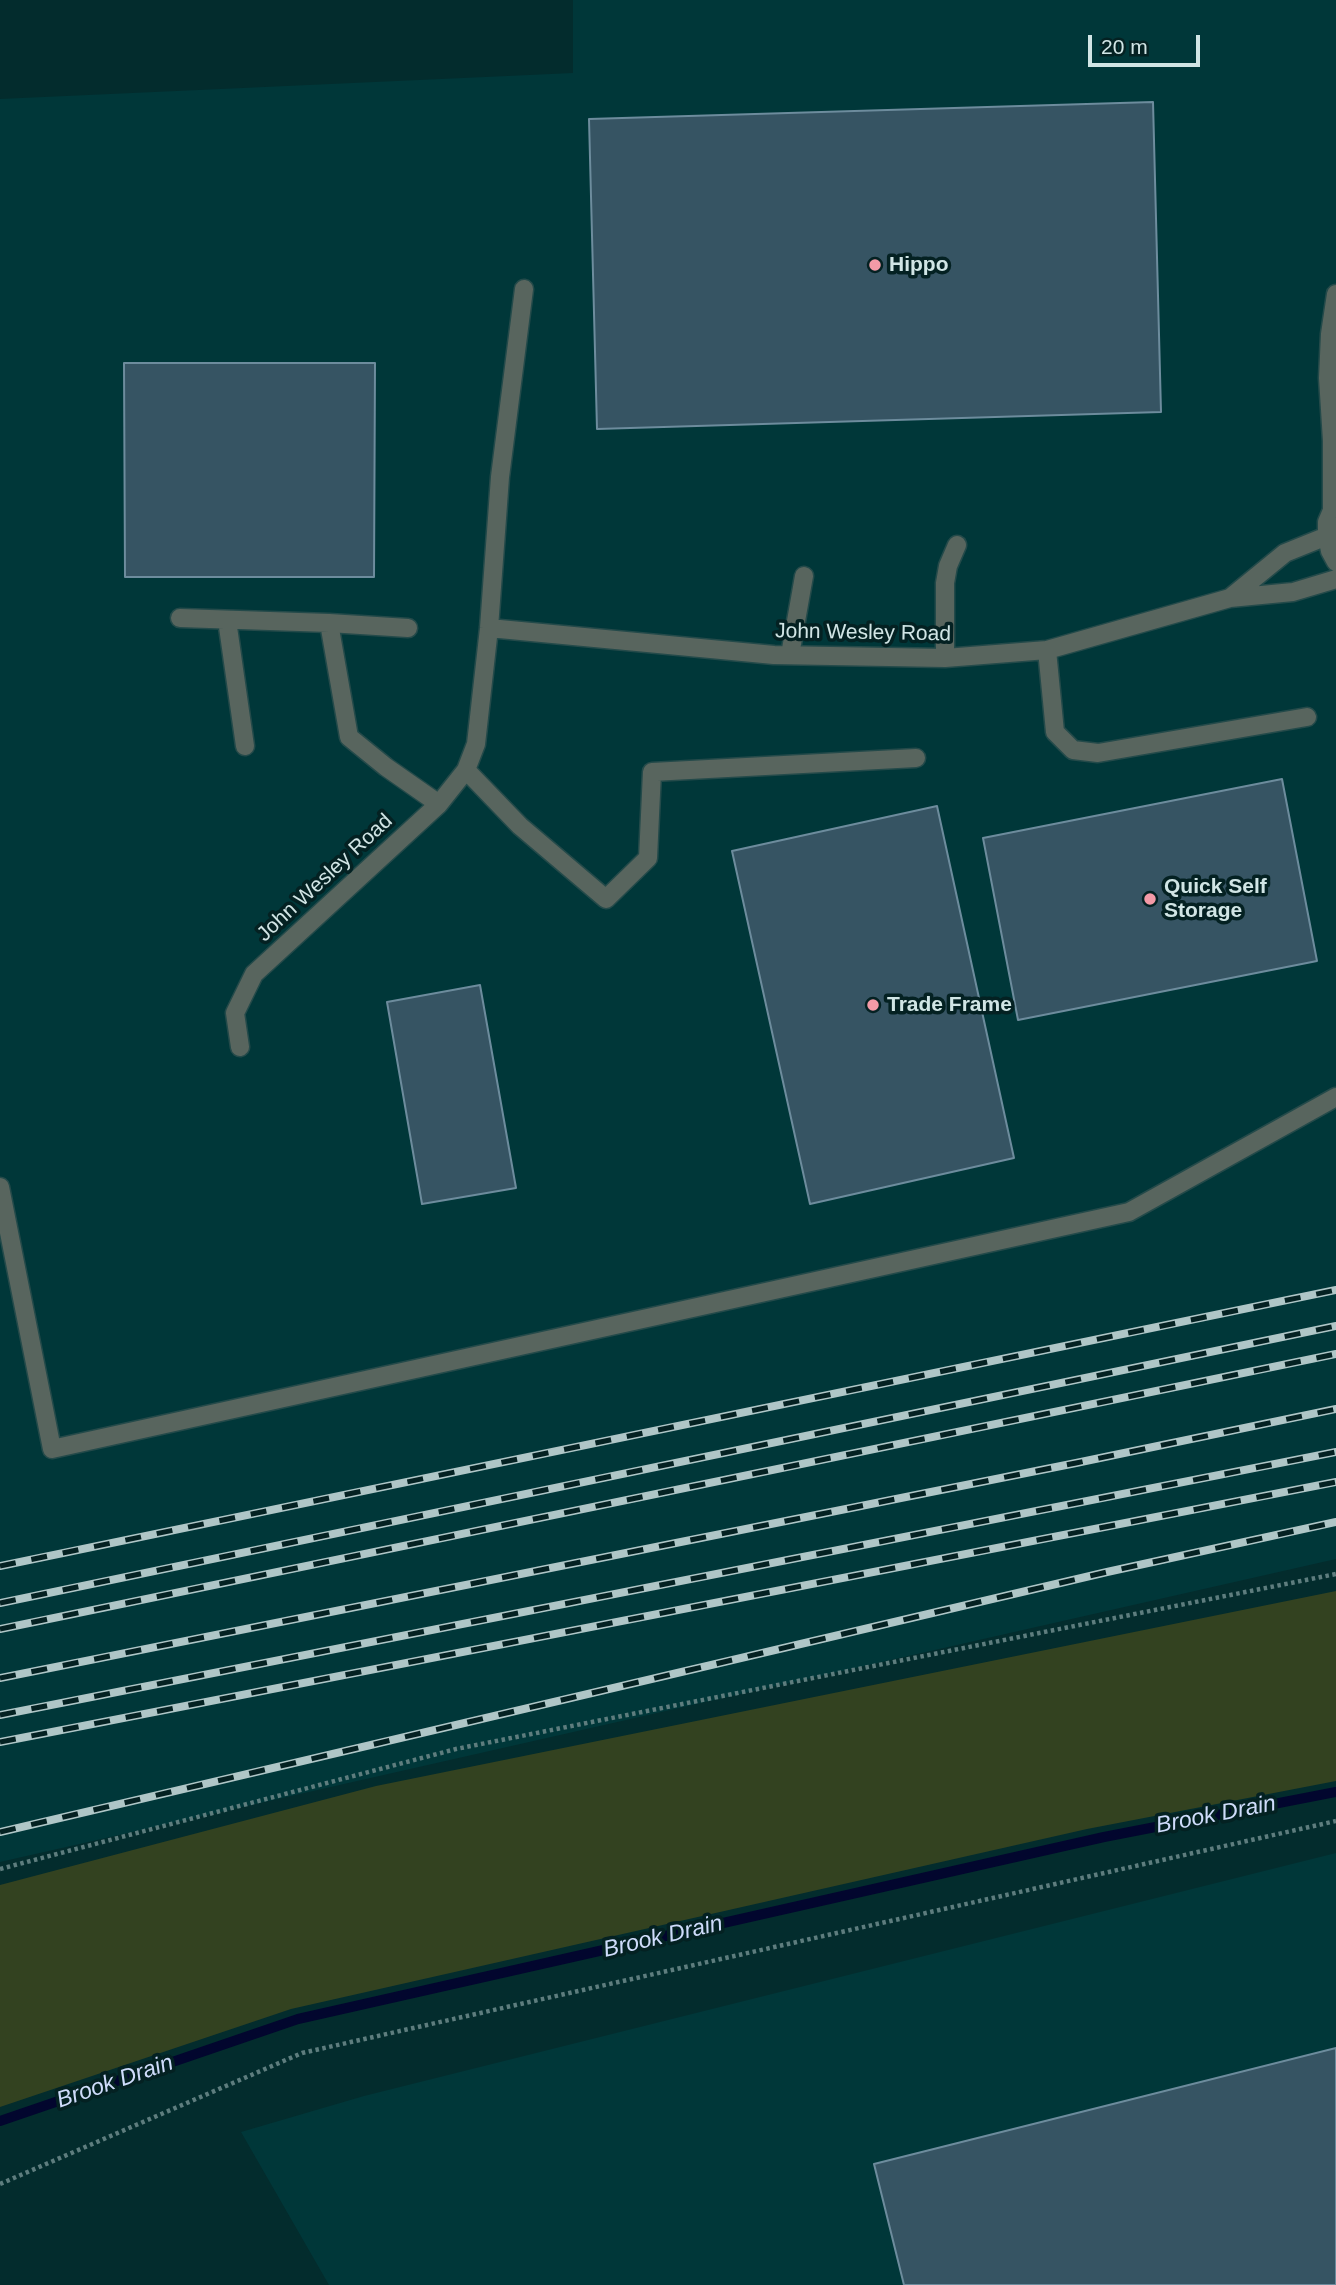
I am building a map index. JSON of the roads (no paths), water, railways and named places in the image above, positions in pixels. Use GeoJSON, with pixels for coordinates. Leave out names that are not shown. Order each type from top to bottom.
{"type":"FeatureCollection","features":[{"type":"Feature","properties":{"kind":"street","name":"John Wesley Road"},"geometry":{"type":"LineString","coordinates":[[240,1047],[235,1013],[254,974],[439,804],[467,770],[476,744],[489,628],[500,477],[524,289]]}},
{"type":"Feature","properties":{"kind":"street"},"geometry":{"type":"LineString","coordinates":[[1336,294],[1328,378],[1334,505],[1328,522],[1327,536],[1336,562]]}},
{"type":"Feature","properties":{"kind":"street","name":"John Wesley Road"},"geometry":{"type":"LineString","coordinates":[[1230,598],[1285,553],[1327,536]]}},
{"type":"Feature","properties":{"kind":"street"},"geometry":{"type":"LineString","coordinates":[[945,658],[945,583],[948,566],[957,545]]}},
{"type":"Feature","properties":{"kind":"street"},"geometry":{"type":"LineString","coordinates":[[790,655],[804,576]]}},
{"type":"Feature","properties":{"kind":"street","name":"John Wesley Road"},"geometry":{"type":"LineString","coordinates":[[489,628],[790,655],[945,658],[1047,650],[1230,598],[1293,592],[1336,579]]}},
{"type":"Feature","properties":{"kind":"street"},"geometry":{"type":"LineString","coordinates":[[180,618],[408,628]]}},
{"type":"Feature","properties":{"kind":"street"},"geometry":{"type":"LineString","coordinates":[[227,620],[245,746]]}},
{"type":"Feature","properties":{"kind":"street"},"geometry":{"type":"LineString","coordinates":[[329,624],[349,737],[439,804]]}},
{"type":"Feature","properties":{"kind":"street"},"geometry":{"type":"LineString","coordinates":[[1047,650],[1055,732],[1073,750],[1098,753],[1307,718]]}},
{"type":"Feature","properties":{"kind":"street"},"geometry":{"type":"LineString","coordinates":[[467,770],[520,826],[606,899],[648,858],[652,772],[916,758]]}},
{"type":"Feature","properties":{"kind":"street"},"geometry":{"type":"LineString","coordinates":[[0,1188],[51,1449],[1129,1212],[1336,1097]]}},
{"type":"Feature","properties":{"kind":"waterway","name":"Brook Drain"},"geometry":{"type":"LineString","coordinates":[[0,2121],[298,2019],[1104,1837],[1336,1792]]}},
{"type":"Feature","properties":{"kind":"railway"},"geometry":{"type":"LineString","coordinates":[[0,1566],[1336,1290]]}},
{"type":"Feature","properties":{"kind":"railway"},"geometry":{"type":"LineString","coordinates":[[0,1603],[1336,1326]]}},
{"type":"Feature","properties":{"kind":"railway"},"geometry":{"type":"LineString","coordinates":[[0,1629],[1336,1354]]}},
{"type":"Feature","properties":{"kind":"railway"},"geometry":{"type":"LineString","coordinates":[[0,1678],[1336,1409]]}},
{"type":"Feature","properties":{"kind":"railway"},"geometry":{"type":"LineString","coordinates":[[0,1715],[1336,1452]]}},
{"type":"Feature","properties":{"kind":"railway"},"geometry":{"type":"LineString","coordinates":[[0,1742],[1336,1482]]}},
{"type":"Feature","properties":{"kind":"railway"},"geometry":{"type":"LineString","coordinates":[[0,1832],[1107,1572],[1336,1522]]}},
{"type":"Feature","properties":{"kind":"place","name":"Hippo"},"geometry":{"type":"Point","coordinates":[875,265]}},
{"type":"Feature","properties":{"kind":"place","name":"Quick Self Storage"},"geometry":{"type":"Point","coordinates":[1150,899]}},
{"type":"Feature","properties":{"kind":"place","name":"Trade Frame"},"geometry":{"type":"Point","coordinates":[873,1005]}}]}
